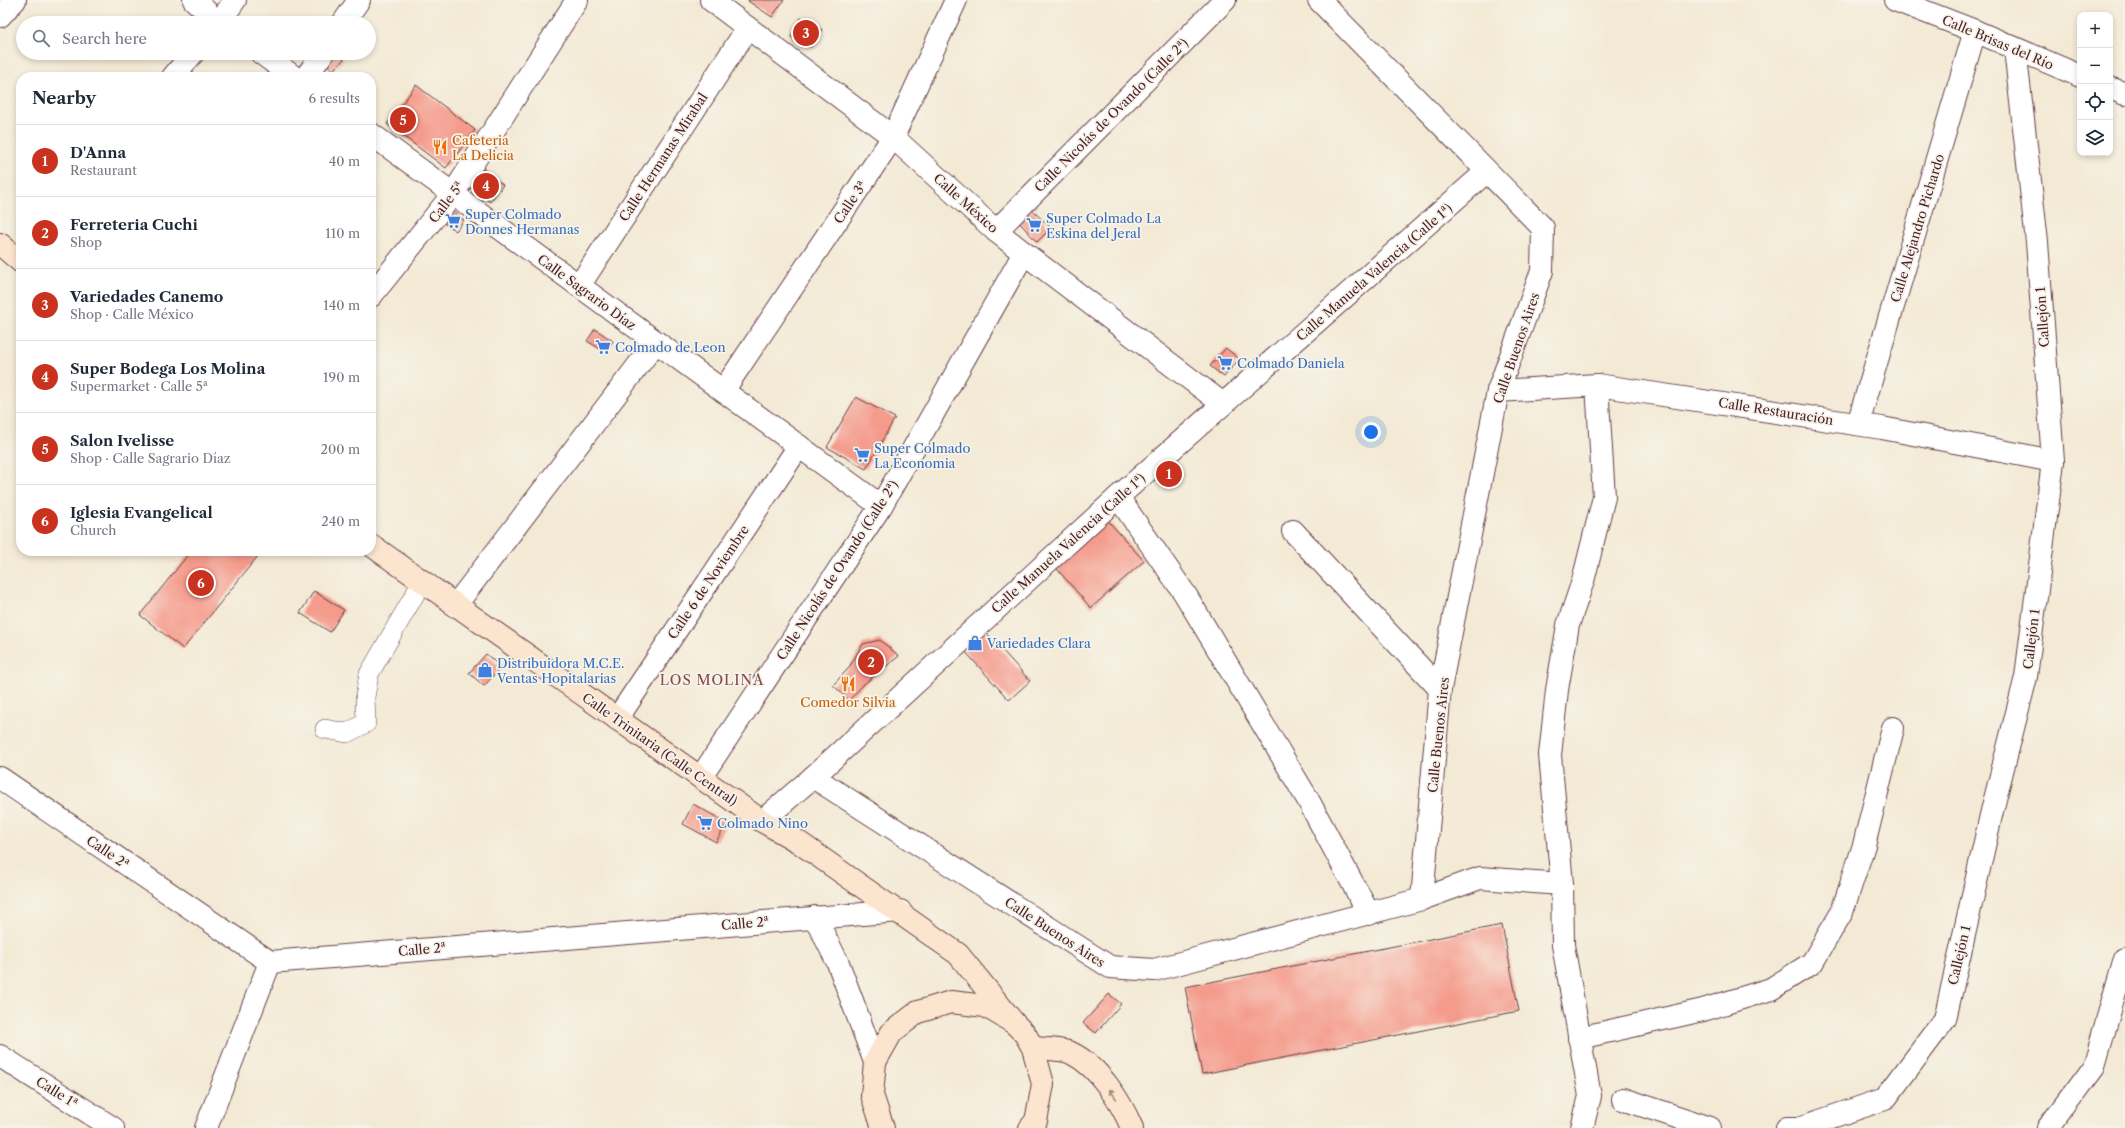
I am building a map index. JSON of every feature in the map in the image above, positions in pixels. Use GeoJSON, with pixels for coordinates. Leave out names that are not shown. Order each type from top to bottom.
{"type":"FeatureCollection","features":[{"type":"Feature","properties":{"kind":"street"},"geometry":{"type":"LineString","coordinates":[[0,16],[15,0]]}},
{"type":"Feature","properties":{"kind":"street"},"geometry":{"type":"LineString","coordinates":[[194,0],[211,16]]}},
{"type":"Feature","properties":{"kind":"street"},"geometry":{"type":"LineString","coordinates":[[224,16],[235,0]]}},
{"type":"Feature","properties":{"kind":"street"},"geometry":{"type":"LineString","coordinates":[[348,16],[359,0]]}},
{"type":"Feature","properties":{"kind":"street","name":"Calle 5ª"},"geometry":{"type":"LineString","coordinates":[[376,290],[454,194],[577,0]]}},
{"type":"Feature","properties":{"kind":"street","name":"Calle 3ª"},"geometry":{"type":"LineString","coordinates":[[723,391],[893,137],[956,0]]}},
{"type":"Feature","properties":{"kind":"street","name":"Calle Nicolás de Ovando (Calle 2ª)"},"geometry":{"type":"LineString","coordinates":[[996,231],[1225,0]]}},
{"type":"Feature","properties":{"kind":"street","name":"Calle Buenos Aires"},"geometry":{"type":"LineString","coordinates":[[813,777],[1110,968],[1154,970],[1422,899],[1440,689],[1498,391],[1542,271],[1543,228],[1486,172],[1319,0]]}},
{"type":"Feature","properties":{"kind":"street","name":"Calle Brisas del Río"},"geometry":{"type":"LineString","coordinates":[[1894,0],[2077,75]]}},
{"type":"Feature","properties":{"kind":"street","name":"Calle México"},"geometry":{"type":"LineString","coordinates":[[721,3],[747,29],[893,137],[996,231],[1223,404]]}},
{"type":"Feature","properties":{"kind":"street","name":"Calle Hermanas Mirabal"},"geometry":{"type":"LineString","coordinates":[[579,286],[747,29]]}},
{"type":"Feature","properties":{"kind":"street","name":"Calle Alejandro Pichardo"},"geometry":{"type":"LineString","coordinates":[[1858,424],[1975,32]]}},
{"type":"Feature","properties":{"kind":"street","name":"Callejón 1"},"geometry":{"type":"LineString","coordinates":[[1787,1128],[1799,1128],[1885,1099],[1945,1019],[1992,811],[2026,677],[2052,461],[2037,242],[2015,49]]}},
{"type":"Feature","properties":{"kind":"street"},"geometry":{"type":"LineString","coordinates":[[177,72],[188,60]]}},
{"type":"Feature","properties":{"kind":"street"},"geometry":{"type":"LineString","coordinates":[[271,60],[287,72]]}},
{"type":"Feature","properties":{"kind":"street"},"geometry":{"type":"LineString","coordinates":[[310,72],[318,60]]}},
{"type":"Feature","properties":{"kind":"street"},"geometry":{"type":"LineString","coordinates":[[2113,89],[2125,94]]}},
{"type":"Feature","properties":{"kind":"street","name":"Calle Sagrario Díaz"},"geometry":{"type":"LineString","coordinates":[[376,140],[454,194],[881,506]]}},
{"type":"Feature","properties":{"kind":"street","name":"Calle Manuela Valencia (Calle 1ª)"},"geometry":{"type":"LineString","coordinates":[[762,821],[813,777],[1118,497],[1486,172]]}},
{"type":"Feature","properties":{"kind":"street"},"geometry":{"type":"LineString","coordinates":[[0,244],[16,256]]}},
{"type":"Feature","properties":{"kind":"street","name":"Calle Nicolás de Ovando (Calle 2ª)"},"geometry":{"type":"LineString","coordinates":[[701,777],[881,506],[1024,253]]}},
{"type":"Feature","properties":{"kind":"street"},"geometry":{"type":"LineString","coordinates":[[455,606],[656,342]]}},
{"type":"Feature","properties":{"kind":"street"},"geometry":{"type":"LineString","coordinates":[[1582,1128],[1590,1096],[1563,945],[1562,884],[1550,755],[1556,690],[1568,625],[1583,581],[1604,497],[1597,385]]}},
{"type":"Feature","properties":{"kind":"street","name":"Calle Restauración"},"geometry":{"type":"LineString","coordinates":[[1498,391],[1597,385],[1858,424],[2052,461]]}},
{"type":"Feature","properties":{"kind":"street","name":"Calle 6 de Noviembre"},"geometry":{"type":"LineString","coordinates":[[617,719],[798,446]]}},
{"type":"Feature","properties":{"kind":"street"},"geometry":{"type":"LineString","coordinates":[[1118,497],[1184,594],[1307,798],[1369,914]]}},
{"type":"Feature","properties":{"kind":"street"},"geometry":{"type":"LineString","coordinates":[[1293,531],[1440,689]]}},
{"type":"Feature","properties":{"kind":"street","name":"Calle Trinitaria (Calle Central)"},"geometry":{"type":"LineString","coordinates":[[376,549],[455,606],[762,821],[797,841],[900,911],[958,954],[1014,1023],[1025,1034],[1033,1048],[1043,1084],[1036,1121],[1030,1128]]}},
{"type":"Feature","properties":{"kind":"street"},"geometry":{"type":"LineString","coordinates":[[1579,1038],[1703,1010],[1771,989],[1812,963],[1842,912],[1864,845],[1893,728]]}},
{"type":"Feature","properties":{"kind":"street","name":"Calle 2ª"},"geometry":{"type":"LineString","coordinates":[[0,778],[270,962],[900,911]]}},
{"type":"Feature","properties":{"kind":"street"},"geometry":{"type":"LineString","coordinates":[[1422,899],[1480,878],[1562,884]]}},
{"type":"Feature","properties":{"kind":"street"},"geometry":{"type":"LineString","coordinates":[[815,917],[838,963],[875,1062]]}},
{"type":"Feature","properties":{"kind":"street"},"geometry":{"type":"LineString","coordinates":[[2048,1128],[2094,1066],[2125,958]]}},
{"type":"Feature","properties":{"kind":"street"},"geometry":{"type":"LineString","coordinates":[[206,1128],[270,962]]}},
{"type":"Feature","properties":{"kind":"street"},"geometry":{"type":"LineString","coordinates":[[883,1128],[872,1095],[875,1062],[892,1032],[918,1012],[951,1002],[985,1006],[1014,1023]]}},
{"type":"Feature","properties":{"kind":"street"},"geometry":{"type":"LineString","coordinates":[[1033,1048],[1072,1053],[1101,1077],[1126,1114],[1132,1128]]}},
{"type":"Feature","properties":{"kind":"street","name":"Calle 1ª"},"geometry":{"type":"LineString","coordinates":[[0,1056],[114,1128]]}},
{"type":"Feature","properties":{"kind":"street"},"geometry":{"type":"LineString","coordinates":[[1623,1099],[1710,1128]]}},
{"type":"Feature","properties":{"kind":"lane"},"geometry":{"type":"LineString","coordinates":[[325,729],[347,733],[366,723],[365,697],[369,674],[422,582]]}},
{"type":"Feature","properties":{"kind":"building"},"geometry":{"type":"Polygon","coordinates":[[[784,0],[772,17],[748,1],[784,0]]]}},
{"type":"Feature","properties":{"kind":"building"},"geometry":{"type":"Polygon","coordinates":[[[801,18],[822,30],[811,47],[791,37],[801,18]]]}},
{"type":"Feature","properties":{"kind":"building"},"geometry":{"type":"Polygon","coordinates":[[[327,60],[343,60],[333,70],[325,62],[327,60]]]}},
{"type":"Feature","properties":{"kind":"building"},"geometry":{"type":"Polygon","coordinates":[[[416,85],[475,130],[446,168],[387,124],[416,85]]]}},
{"type":"Feature","properties":{"kind":"building"},"geometry":{"type":"Polygon","coordinates":[[[483,169],[503,185],[490,202],[470,187],[483,169]]]}},
{"type":"Feature","properties":{"kind":"building","name":"Super Colmado La Eskina del Jeral"},"geometry":{"type":"Polygon","coordinates":[[[1031,209],[1051,228],[1037,242],[1018,221],[1031,209]]]}},
{"type":"Feature","properties":{"kind":"building","name":"Super Colmado Donnes Hermanas"},"geometry":{"type":"Polygon","coordinates":[[[450,210],[464,220],[456,231],[441,221],[450,210]]]}},
{"type":"Feature","properties":{"kind":"building","name":"Colmado de Leon"},"geometry":{"type":"Polygon","coordinates":[[[595,329],[613,341],[605,352],[587,341],[595,329]]]}},
{"type":"Feature","properties":{"kind":"building","name":"Colmado Daniela"},"geometry":{"type":"Polygon","coordinates":[[[1226,348],[1239,359],[1224,377],[1210,366],[1226,348]]]}},
{"type":"Feature","properties":{"kind":"building"},"geometry":{"type":"Polygon","coordinates":[[[856,397],[895,418],[866,469],[827,447],[856,397]]]}},
{"type":"Feature","properties":{"kind":"building"},"geometry":{"type":"Polygon","coordinates":[[[1172,462],[1181,474],[1167,485],[1157,473],[1172,462]]]}},
{"type":"Feature","properties":{"kind":"building"},"geometry":{"type":"Polygon","coordinates":[[[1102,514],[1144,561],[1091,608],[1049,560],[1102,514]]]}},
{"type":"Feature","properties":{"kind":"building"},"geometry":{"type":"Polygon","coordinates":[[[187,556],[258,556],[183,649],[140,615],[187,556]]]}},
{"type":"Feature","properties":{"kind":"building"},"geometry":{"type":"Polygon","coordinates":[[[314,591],[344,610],[330,632],[300,613],[314,591]]]}},
{"type":"Feature","properties":{"kind":"building"},"geometry":{"type":"Polygon","coordinates":[[[983,629],[1030,681],[1009,700],[962,648],[983,629]]]}},
{"type":"Feature","properties":{"kind":"building"},"geometry":{"type":"Polygon","coordinates":[[[880,640],[899,656],[864,684],[849,700],[833,685],[848,669],[863,644],[880,640]]]}},
{"type":"Feature","properties":{"kind":"building","name":"Distribuidora M.C.E. Ventas Hopitalarias"},"geometry":{"type":"Polygon","coordinates":[[[486,654],[501,667],[484,686],[469,673],[486,654]]]}},
{"type":"Feature","properties":{"kind":"building","name":"Colmado Nino"},"geometry":{"type":"Polygon","coordinates":[[[693,804],[727,823],[716,842],[683,824],[693,804]]]}},
{"type":"Feature","properties":{"kind":"building"},"geometry":{"type":"Polygon","coordinates":[[[1502,925],[1519,1011],[1202,1074],[1185,987],[1502,925]]]}},
{"type":"Feature","properties":{"kind":"building"},"geometry":{"type":"Polygon","coordinates":[[[1109,994],[1121,1004],[1096,1033],[1083,1023],[1109,994]]]}},
{"type":"Feature","properties":{"kind":"place","name":"Variedades Canemo"},"geometry":{"type":"Point","coordinates":[806,33]}},
{"type":"Feature","properties":{"kind":"place","name":"Salon Ivelisse"},"geometry":{"type":"Point","coordinates":[403,120]}},
{"type":"Feature","properties":{"kind":"place","name":"Cafeteria La Delicia"},"geometry":{"type":"Point","coordinates":[440,147]}},
{"type":"Feature","properties":{"kind":"place","name":"Super Bodega Los Molina"},"geometry":{"type":"Point","coordinates":[486,186]}},
{"type":"Feature","properties":{"kind":"place","name":"Super Colmado Donnes Hermanas"},"geometry":{"type":"Point","coordinates":[453,221]}},
{"type":"Feature","properties":{"kind":"place","name":"Super Colmado La Eskina del Jeral"},"geometry":{"type":"Point","coordinates":[1034,225]}},
{"type":"Feature","properties":{"kind":"place","name":"Colmado de Leon"},"geometry":{"type":"Point","coordinates":[603,347]}},
{"type":"Feature","properties":{"kind":"place","name":"Colmado Daniela"},"geometry":{"type":"Point","coordinates":[1225,363]}},
{"type":"Feature","properties":{"kind":"place","name":"Super Colmado La Economia"},"geometry":{"type":"Point","coordinates":[862,455]}},
{"type":"Feature","properties":{"kind":"place","name":"D'Anna"},"geometry":{"type":"Point","coordinates":[1169,474]}},
{"type":"Feature","properties":{"kind":"place","name":"Iglesia Evangelical"},"geometry":{"type":"Point","coordinates":[201,583]}},
{"type":"Feature","properties":{"kind":"place","name":"Variedades Clara"},"geometry":{"type":"Point","coordinates":[975,643]}},
{"type":"Feature","properties":{"kind":"place","name":"Ferreteria Cuchi"},"geometry":{"type":"Point","coordinates":[871,662]}},
{"type":"Feature","properties":{"kind":"place","name":"Distribuidora M.C.E. Ventas Hopitalarias"},"geometry":{"type":"Point","coordinates":[485,670]}},
{"type":"Feature","properties":{"kind":"place","name":"Comedor Silvia"},"geometry":{"type":"Point","coordinates":[848,684]}},
{"type":"Feature","properties":{"kind":"place","name":"Colmado Nino"},"geometry":{"type":"Point","coordinates":[705,823]}},
{"type":"Feature","properties":{"kind":"district","name":"LOS MOLINA"},"geometry":{"type":"Point","coordinates":[712,680]}}]}
